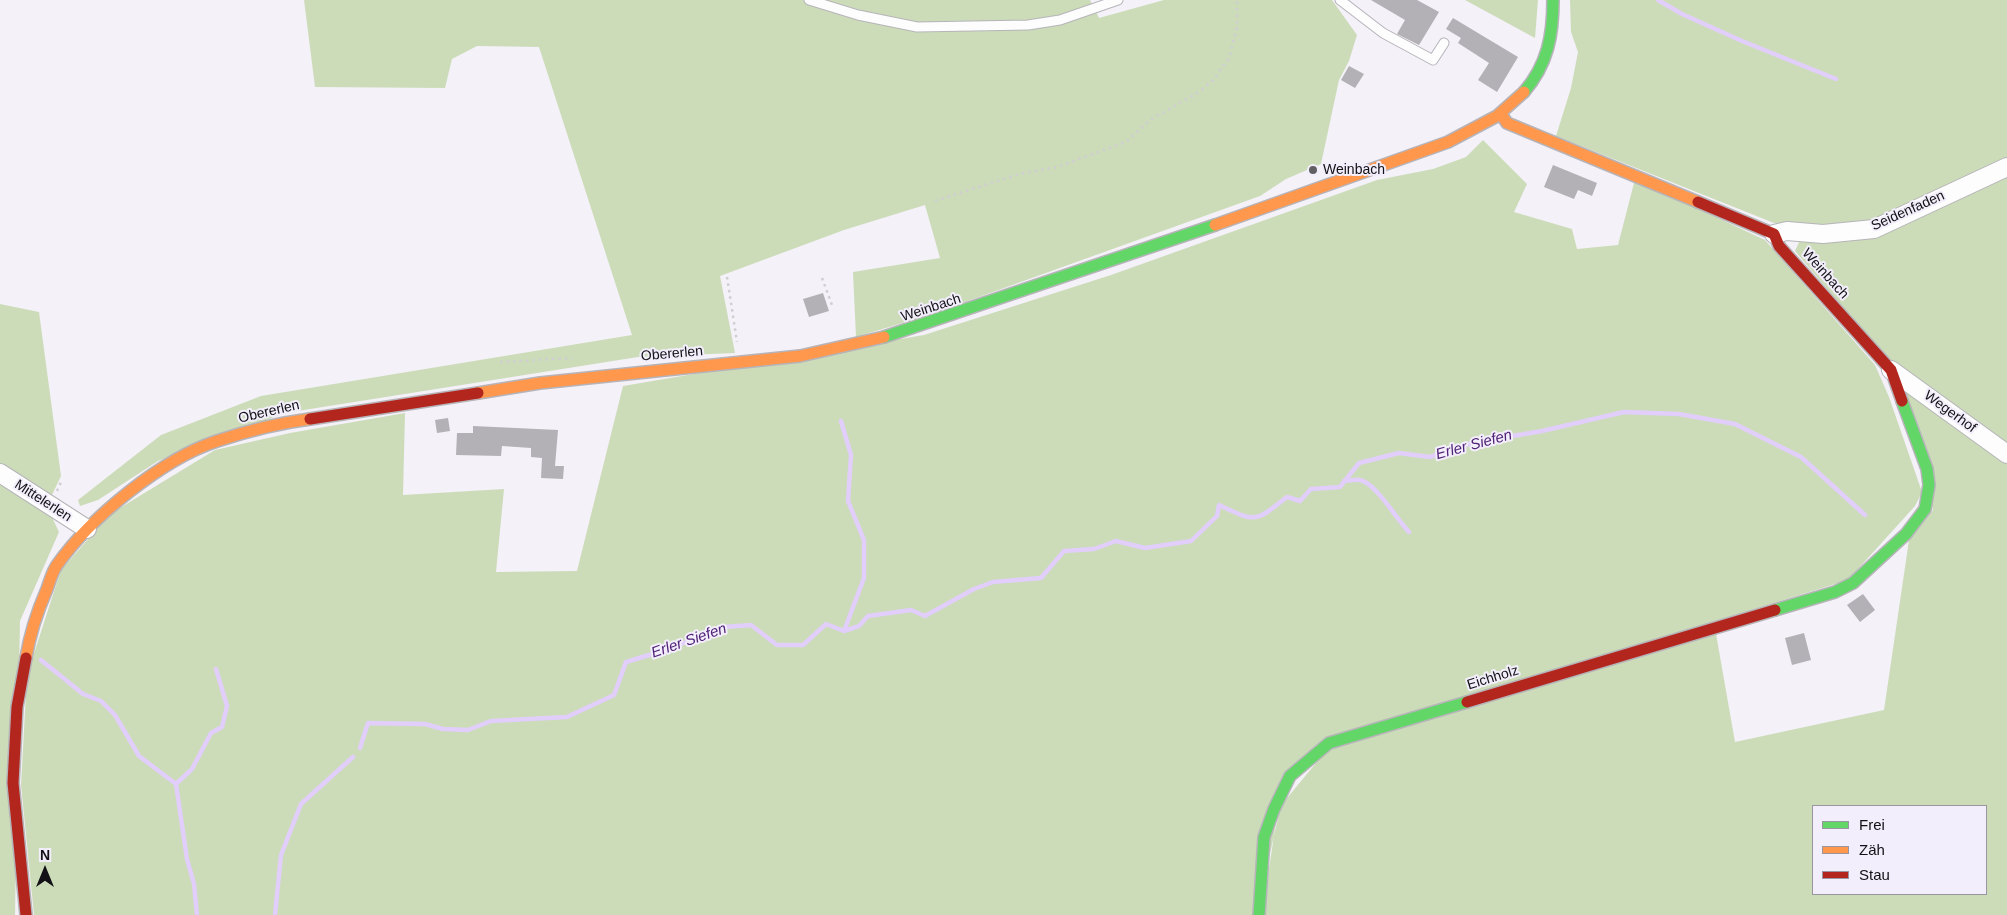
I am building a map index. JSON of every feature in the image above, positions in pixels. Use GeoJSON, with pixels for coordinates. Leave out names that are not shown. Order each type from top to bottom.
{"type":"FeatureCollection","features":[{"type":"Feature","properties":{"kind":"main road","name":"Weinbach"},"geometry":{"type":"LineString","coordinates":[[846,347],[947,319],[1320,188],[1446,142],[1487,124],[1532,83],[1542,66],[1551,40],[1553,0]]}},
{"type":"Feature","properties":{"kind":"main road"},"geometry":{"type":"LineString","coordinates":[[1500,114],[1507,122],[1774,234]]}},
{"type":"Feature","properties":{"kind":"main road","name":"Weinbach"},"geometry":{"type":"LineString","coordinates":[[1774,234],[1779,246],[1891,370],[1927,469],[1928,497],[1925,509],[1906,534],[1853,583]]}},
{"type":"Feature","properties":{"kind":"main road","name":"Obererlen"},"geometry":{"type":"LineString","coordinates":[[26,915],[13,783],[17,707],[31,627],[56,566],[87,530],[108,510],[159,469],[216,441],[288,422],[540,384],[741,364],[846,347]]}},
{"type":"Feature","properties":{"kind":"main road","name":"Eichholz"},"geometry":{"type":"LineString","coordinates":[[1259,915],[1264,836],[1274,809],[1290,776],[1329,743],[1835,592],[1853,583]]}},
{"type":"Feature","properties":{"kind":"street","name":"Seidenfaden"},"geometry":{"type":"LineString","coordinates":[[1774,234],[1787,231],[1823,234],[1874,229],[2007,167]]}},
{"type":"Feature","properties":{"kind":"street","name":"Wegerhof"},"geometry":{"type":"LineString","coordinates":[[1891,370],[2007,454]]}},
{"type":"Feature","properties":{"kind":"street","name":"Mittelerlen"},"geometry":{"type":"LineString","coordinates":[[0,473],[87,530]]}},
{"type":"Feature","properties":{"kind":"lane"},"geometry":{"type":"LineString","coordinates":[[809,0],[858,15],[918,27],[1028,25],[1060,20],[1118,0]]}},
{"type":"Feature","properties":{"kind":"lane"},"geometry":{"type":"LineString","coordinates":[[1340,0],[1383,33],[1433,60],[1444,43]]}},
{"type":"Feature","properties":{"kind":"path"},"geometry":{"type":"LineString","coordinates":[[935,201],[1018,174],[1057,167],[1126,142],[1150,120],[1199,92],[1213,80],[1228,58],[1237,27],[1237,0]]}},
{"type":"Feature","properties":{"kind":"path"},"geometry":{"type":"LineString","coordinates":[[727,276],[741,364]]}},
{"type":"Feature","properties":{"kind":"path"},"geometry":{"type":"LineString","coordinates":[[822,278],[832,305]]}},
{"type":"Feature","properties":{"kind":"green space"},"geometry":{"type":"Polygon","coordinates":[[[304,0],[1090,0],[1099,18],[1164,0],[1332,0],[1357,35],[1349,61],[1339,80],[1321,164],[1286,179],[1260,196],[929,315],[856,337],[853,272],[940,258],[925,205],[844,230],[720,276],[735,353],[638,357],[285,413],[158,461],[98,500],[80,506],[78,500],[161,435],[261,396],[632,335],[539,47],[477,46],[452,59],[445,88],[315,87],[304,0]]]}},
{"type":"Feature","properties":{"kind":"green space"},"geometry":{"type":"Polygon","coordinates":[[[1465,0],[1538,0],[1535,38],[1465,0]]]}},
{"type":"Feature","properties":{"kind":"green space"},"geometry":{"type":"Polygon","coordinates":[[[1570,0],[2007,0],[2007,162],[1872,226],[1822,229],[1774,223],[1556,136],[1571,88],[1578,52],[1571,32],[1570,0]]]}},
{"type":"Feature","properties":{"kind":"green space"},"geometry":{"type":"Polygon","coordinates":[[[1483,140],[1527,184],[1514,212],[1572,229],[1577,249],[1618,245],[1635,179],[1765,240],[1875,365],[1889,397],[1922,492],[1915,506],[1848,580],[1327,742],[1288,774],[1256,915],[34,915],[21,785],[27,675],[61,570],[110,514],[215,450],[290,433],[405,413],[403,495],[504,489],[496,572],[577,571],[623,386],[924,335],[1111,275],[1377,180],[1433,169],[1466,157],[1483,140]]]}},
{"type":"Feature","properties":{"kind":"green space"},"geometry":{"type":"Polygon","coordinates":[[[2007,170],[2007,451],[1894,367],[1795,251],[1800,240],[1821,241],[2007,170]]]}},
{"type":"Feature","properties":{"kind":"green space"},"geometry":{"type":"Polygon","coordinates":[[[0,304],[39,312],[61,476],[51,497],[0,467],[0,304]]]}},
{"type":"Feature","properties":{"kind":"green space"},"geometry":{"type":"Polygon","coordinates":[[[1902,380],[2007,459],[2007,915],[1262,915],[1278,809],[1330,746],[1715,628],[1735,742],[1884,710],[1909,540],[1933,510],[1902,380]]]}},
{"type":"Feature","properties":{"kind":"green space"},"geometry":{"type":"Polygon","coordinates":[[[0,482],[50,513],[59,532],[20,621],[15,915],[0,915],[0,482]]]}},
{"type":"Feature","properties":{"kind":"building"},"geometry":{"type":"Polygon","coordinates":[[[1371,0],[1417,0],[1439,12],[1419,45],[1397,34],[1405,20],[1371,0]]]}},
{"type":"Feature","properties":{"kind":"building"},"geometry":{"type":"Polygon","coordinates":[[[1453,18],[1518,57],[1497,92],[1478,80],[1489,63],[1458,43],[1461,38],[1446,29],[1453,18]]]}},
{"type":"Feature","properties":{"kind":"building"},"geometry":{"type":"Polygon","coordinates":[[[1349,66],[1364,74],[1355,88],[1341,80],[1349,66]]]}},
{"type":"Feature","properties":{"kind":"building"},"geometry":{"type":"Polygon","coordinates":[[[1553,165],[1597,183],[1592,196],[1578,190],[1574,199],[1544,187],[1553,165]]]}},
{"type":"Feature","properties":{"kind":"building"},"geometry":{"type":"Polygon","coordinates":[[[823,293],[829,311],[809,317],[803,299],[823,293]]]}},
{"type":"Feature","properties":{"kind":"building"},"geometry":{"type":"Polygon","coordinates":[[[448,418],[450,431],[437,433],[435,420],[448,418]]]}},
{"type":"Feature","properties":{"kind":"building"},"geometry":{"type":"Polygon","coordinates":[[[473,426],[558,430],[555,466],[564,466],[563,479],[541,478],[542,458],[531,457],[531,448],[502,446],[501,456],[456,455],[457,433],[473,433],[473,426]]]}},
{"type":"Feature","properties":{"kind":"building"},"geometry":{"type":"Polygon","coordinates":[[[1863,594],[1875,610],[1860,622],[1847,605],[1863,594]]]}},
{"type":"Feature","properties":{"kind":"building"},"geometry":{"type":"Polygon","coordinates":[[[1804,633],[1811,660],[1792,665],[1785,638],[1804,633]]]}},
{"type":"Feature","properties":{"kind":"waterway"},"geometry":{"type":"LineString","coordinates":[[1658,0],[1682,14],[1742,41],[1836,79]]}},
{"type":"Feature","properties":{"kind":"waterway","name":"Erler Siefen"},"geometry":{"type":"LineString","coordinates":[[360,748],[368,723],[425,724],[443,729],[468,730],[491,721],[567,717],[614,695],[626,662],[669,649],[724,627],[751,625],[777,645],[803,645],[826,624],[844,631],[859,626],[868,616],[911,610],[925,616],[974,589],[993,582],[1041,578],[1064,551],[1094,549],[1116,541],[1145,548],[1191,541],[1217,516],[1219,505],[1241,515],[1255,517],[1268,511],[1287,497],[1300,501],[1311,489],[1340,487],[1359,463],[1399,453],[1430,457],[1472,443],[1542,431],[1624,412],[1679,414],[1735,424],[1801,457],[1865,515]]}},
{"type":"Feature","properties":{"kind":"waterway"},"geometry":{"type":"LineString","coordinates":[[841,421],[851,455],[848,501],[864,540],[864,578],[844,631]]}},
{"type":"Feature","properties":{"kind":"waterway"},"geometry":{"type":"LineString","coordinates":[[1344,481],[1360,480],[1373,488],[1409,532]]}},
{"type":"Feature","properties":{"kind":"waterway"},"geometry":{"type":"LineString","coordinates":[[41,660],[83,694],[101,701],[115,715],[139,756],[176,784]]}},
{"type":"Feature","properties":{"kind":"waterway"},"geometry":{"type":"LineString","coordinates":[[197,915],[194,884],[187,859],[176,784],[192,769],[211,733],[222,727],[227,706],[216,669]]}},
{"type":"Feature","properties":{"kind":"waterway","name":"Erler Siefen"},"geometry":{"type":"LineString","coordinates":[[275,915],[281,855],[301,804],[353,757]]}},
{"type":"Feature","properties":{"kind":"traffic: fast"},"geometry":{"type":"LineString","coordinates":[[1524,92],[1539,71],[1548,49],[1552,25],[1553,0]]}},
{"type":"Feature","properties":{"kind":"traffic: fast"},"geometry":{"type":"LineString","coordinates":[[884,337],[1215,225]]}},
{"type":"Feature","properties":{"kind":"traffic: fast"},"geometry":{"type":"LineString","coordinates":[[1775,610],[1835,592],[1853,583],[1906,534],[1925,509],[1929,485],[1927,469],[1902,401]]}},
{"type":"Feature","properties":{"kind":"traffic: fast"},"geometry":{"type":"LineString","coordinates":[[1259,915],[1264,837],[1274,809],[1290,776],[1329,743],[1467,702]]}},
{"type":"Feature","properties":{"kind":"traffic: slow"},"geometry":{"type":"LineString","coordinates":[[1215,225],[1448,142],[1497,116],[1524,92]]}},
{"type":"Feature","properties":{"kind":"traffic: slow"},"geometry":{"type":"LineString","coordinates":[[1501,114],[1507,123],[1698,202]]}},
{"type":"Feature","properties":{"kind":"traffic: slow"},"geometry":{"type":"LineString","coordinates":[[478,393],[540,383],[800,356],[884,337]]}},
{"type":"Feature","properties":{"kind":"traffic: slow"},"geometry":{"type":"LineString","coordinates":[[26,658],[34,623],[55,568],[71,547],[108,509],[151,475],[196,450],[217,441],[251,431],[310,419]]}},
{"type":"Feature","properties":{"kind":"traffic: jam"},"geometry":{"type":"LineString","coordinates":[[1698,202],[1774,234],[1779,246],[1891,370],[1902,401]]}},
{"type":"Feature","properties":{"kind":"traffic: jam"},"geometry":{"type":"LineString","coordinates":[[310,419],[478,393]]}},
{"type":"Feature","properties":{"kind":"traffic: jam"},"geometry":{"type":"LineString","coordinates":[[1467,702],[1775,610]]}},
{"type":"Feature","properties":{"kind":"traffic: jam"},"geometry":{"type":"LineString","coordinates":[[26,658],[17,707],[13,783],[26,915]]}},
{"type":"Feature","properties":{"kind":"place","name":"Weinbach"},"geometry":{"type":"Point","coordinates":[1313,170]}}]}
